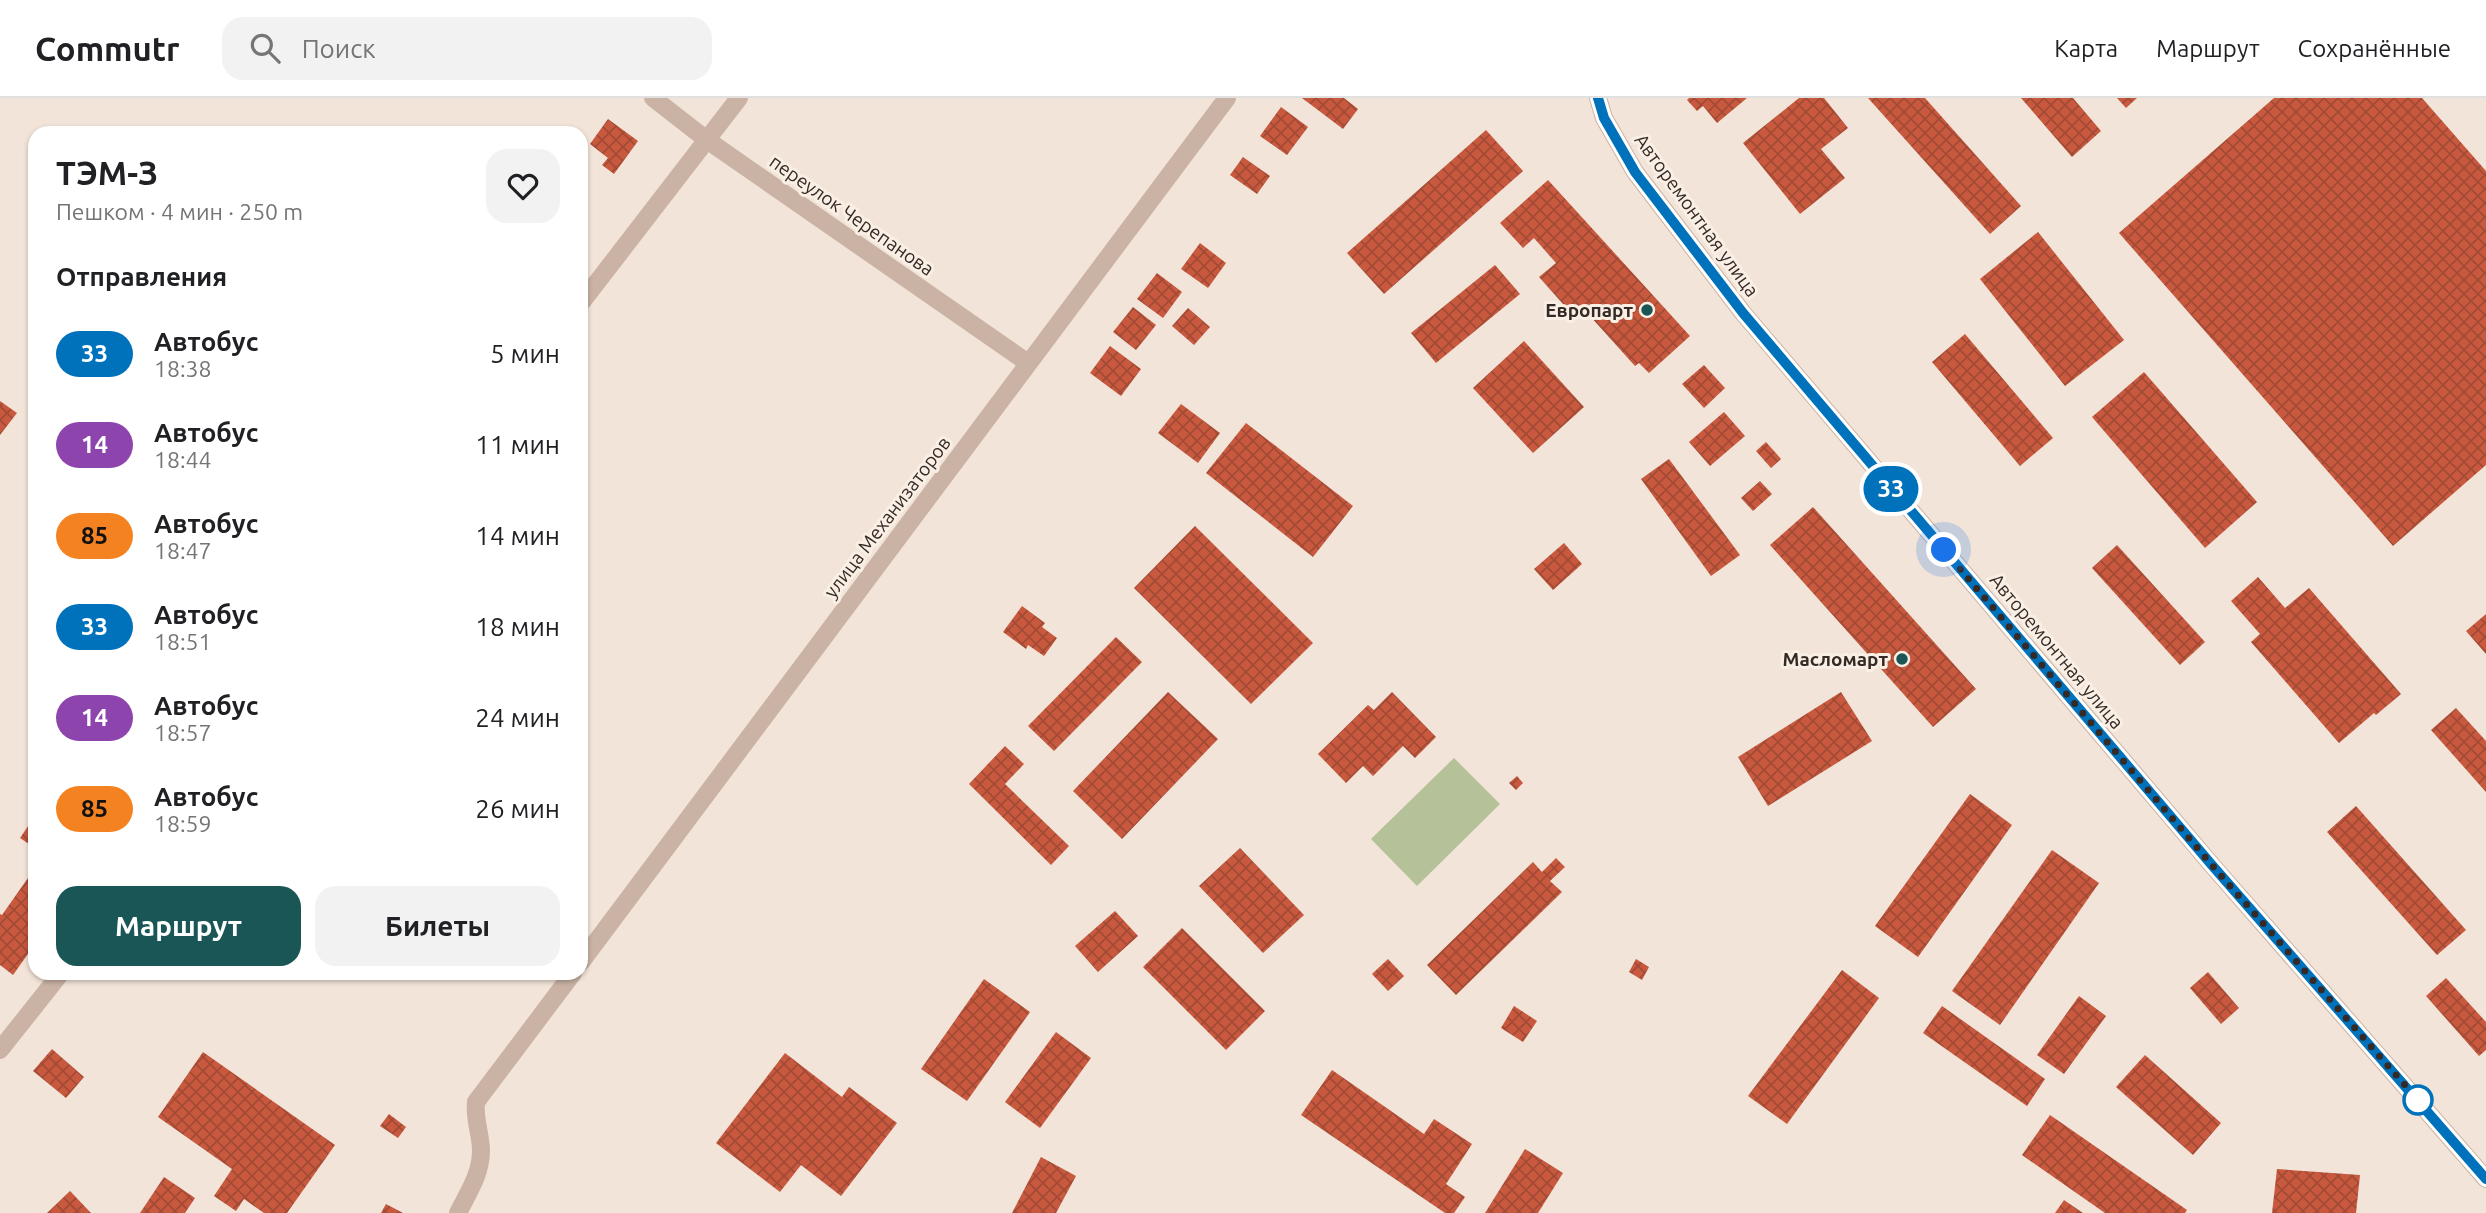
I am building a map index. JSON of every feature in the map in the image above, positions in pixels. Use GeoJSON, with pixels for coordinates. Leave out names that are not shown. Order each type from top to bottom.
{"type":"FeatureCollection","features":[{"type":"Feature","properties":{"kind":"street","name":"переулок Черепанова"},"geometry":{"type":"LineString","coordinates":[[653,98],[707,140],[1028,363]]}},
{"type":"Feature","properties":{"kind":"street"},"geometry":{"type":"LineString","coordinates":[[588,294],[739,98]]}},
{"type":"Feature","properties":{"kind":"street","name":"улица Механизаторов"},"geometry":{"type":"LineString","coordinates":[[588,953],[1227,98]]}},
{"type":"Feature","properties":{"kind":"street","name":"Авторемонтная улица"},"geometry":{"type":"LineString","coordinates":[[1598,98],[1604,118],[1635,172],[1743,313],[2211,864],[2486,1179]]}},
{"type":"Feature","properties":{"kind":"street"},"geometry":{"type":"LineString","coordinates":[[0,1050],[55,980]]}},
{"type":"Feature","properties":{"kind":"street"},"geometry":{"type":"LineString","coordinates":[[457,1213],[479,1171],[481,1150],[474,1115],[476,1102],[568,980]]}},
{"type":"Feature","properties":{"kind":"green space"},"geometry":{"type":"Polygon","coordinates":[[[1454,758],[1500,804],[1417,886],[1371,839],[1454,758]]]}},
{"type":"Feature","properties":{"kind":"building"},"geometry":{"type":"Polygon","coordinates":[[[1302,98],[1344,98],[1358,109],[1343,129],[1302,98]]]}},
{"type":"Feature","properties":{"kind":"building"},"geometry":{"type":"Polygon","coordinates":[[[1747,98],[1717,123],[1703,106],[1697,111],[1687,100],[1747,98]]]}},
{"type":"Feature","properties":{"kind":"building"},"geometry":{"type":"Polygon","coordinates":[[[1799,98],[1824,98],[1848,128],[1821,149],[1845,178],[1800,214],[1743,143],[1799,98]]]}},
{"type":"Feature","properties":{"kind":"building"},"geometry":{"type":"Polygon","coordinates":[[[1868,98],[1925,98],[2021,206],[1990,234],[1868,98]]]}},
{"type":"Feature","properties":{"kind":"building"},"geometry":{"type":"Polygon","coordinates":[[[2021,98],[2073,98],[2101,131],[2072,157],[2021,98]]]}},
{"type":"Feature","properties":{"kind":"building"},"geometry":{"type":"Polygon","coordinates":[[[2117,98],[2137,98],[2126,108],[2117,98]]]}},
{"type":"Feature","properties":{"kind":"building"},"geometry":{"type":"Polygon","coordinates":[[[2274,98],[2422,98],[2486,171],[2486,465],[2393,546],[2119,233],[2274,98]]]}},
{"type":"Feature","properties":{"kind":"building"},"geometry":{"type":"Polygon","coordinates":[[[1281,107],[1308,127],[1287,155],[1260,136],[1281,107]]]}},
{"type":"Feature","properties":{"kind":"building"},"geometry":{"type":"Polygon","coordinates":[[[608,119],[638,141],[614,174],[602,165],[608,158],[590,144],[608,119]]]}},
{"type":"Feature","properties":{"kind":"building"},"geometry":{"type":"Polygon","coordinates":[[[1486,130],[1523,171],[1384,294],[1347,253],[1486,130]]]}},
{"type":"Feature","properties":{"kind":"building"},"geometry":{"type":"Polygon","coordinates":[[[1243,157],[1270,176],[1257,194],[1230,175],[1243,157]]]}},
{"type":"Feature","properties":{"kind":"building"},"geometry":{"type":"Polygon","coordinates":[[[1548,180],[1690,336],[1649,373],[1639,363],[1635,366],[1580,305],[1571,313],[1539,277],[1556,263],[1534,238],[1523,248],[1500,223],[1548,180]]]}},
{"type":"Feature","properties":{"kind":"building"},"geometry":{"type":"Polygon","coordinates":[[[2038,232],[2124,340],[2065,386],[1980,279],[2038,232]]]}},
{"type":"Feature","properties":{"kind":"building"},"geometry":{"type":"Polygon","coordinates":[[[1200,243],[1226,263],[1208,288],[1181,269],[1200,243]]]}},
{"type":"Feature","properties":{"kind":"building"},"geometry":{"type":"Polygon","coordinates":[[[1495,265],[1520,294],[1436,363],[1411,333],[1495,265]]]}},
{"type":"Feature","properties":{"kind":"building"},"geometry":{"type":"Polygon","coordinates":[[[1157,273],[1182,292],[1163,318],[1137,299],[1157,273]]]}},
{"type":"Feature","properties":{"kind":"building"},"geometry":{"type":"Polygon","coordinates":[[[1133,307],[1156,325],[1136,350],[1113,332],[1133,307]]]}},
{"type":"Feature","properties":{"kind":"building"},"geometry":{"type":"Polygon","coordinates":[[[1188,308],[1210,327],[1194,345],[1172,326],[1188,308]]]}},
{"type":"Feature","properties":{"kind":"building"},"geometry":{"type":"Polygon","coordinates":[[[1965,334],[2053,438],[2020,466],[1932,362],[1965,334]]]}},
{"type":"Feature","properties":{"kind":"building"},"geometry":{"type":"Polygon","coordinates":[[[1524,341],[1584,407],[1533,453],[1473,388],[1524,341]]]}},
{"type":"Feature","properties":{"kind":"building"},"geometry":{"type":"Polygon","coordinates":[[[1110,346],[1141,369],[1121,396],[1090,373],[1110,346]]]}},
{"type":"Feature","properties":{"kind":"building"},"geometry":{"type":"Polygon","coordinates":[[[1704,365],[1725,388],[1704,408],[1682,384],[1704,365]]]}},
{"type":"Feature","properties":{"kind":"building"},"geometry":{"type":"Polygon","coordinates":[[[2144,372],[2257,502],[2205,548],[2092,417],[2144,372]]]}},
{"type":"Feature","properties":{"kind":"building"},"geometry":{"type":"Polygon","coordinates":[[[0,401],[17,413],[0,435],[0,401]]]}},
{"type":"Feature","properties":{"kind":"building"},"geometry":{"type":"Polygon","coordinates":[[[1181,404],[1220,433],[1198,463],[1158,433],[1181,404]]]}},
{"type":"Feature","properties":{"kind":"building"},"geometry":{"type":"Polygon","coordinates":[[[1724,412],[1745,436],[1710,466],[1689,442],[1724,412]]]}},
{"type":"Feature","properties":{"kind":"building"},"geometry":{"type":"Polygon","coordinates":[[[1246,423],[1353,506],[1313,557],[1206,473],[1246,423]]]}},
{"type":"Feature","properties":{"kind":"building"},"geometry":{"type":"Polygon","coordinates":[[[1766,442],[1781,459],[1771,468],[1756,451],[1766,442]]]}},
{"type":"Feature","properties":{"kind":"building"},"geometry":{"type":"Polygon","coordinates":[[[1669,459],[1740,555],[1711,576],[1641,479],[1669,459]]]}},
{"type":"Feature","properties":{"kind":"building"},"geometry":{"type":"Polygon","coordinates":[[[1760,481],[1772,494],[1753,511],[1741,498],[1760,481]]]}},
{"type":"Feature","properties":{"kind":"building"},"geometry":{"type":"Polygon","coordinates":[[[1813,507],[1976,689],[1933,727],[1770,545],[1813,507]]]}},
{"type":"Feature","properties":{"kind":"building"},"geometry":{"type":"Polygon","coordinates":[[[1195,526],[1313,643],[1251,704],[1134,588],[1195,526]]]}},
{"type":"Feature","properties":{"kind":"building"},"geometry":{"type":"Polygon","coordinates":[[[1564,543],[1582,564],[1553,590],[1534,569],[1564,543]]]}},
{"type":"Feature","properties":{"kind":"building"},"geometry":{"type":"Polygon","coordinates":[[[2117,545],[2205,642],[2180,665],[2092,568],[2117,545]]]}},
{"type":"Feature","properties":{"kind":"building"},"geometry":{"type":"Polygon","coordinates":[[[2258,577],[2285,608],[2309,588],[2401,694],[2339,743],[2251,642],[2260,634],[2231,601],[2258,577]]]}},
{"type":"Feature","properties":{"kind":"building"},"geometry":{"type":"Polygon","coordinates":[[[1022,606],[1045,623],[1042,627],[1057,638],[1044,656],[1028,645],[1026,649],[1003,632],[1022,606]]]}},
{"type":"Feature","properties":{"kind":"building"},"geometry":{"type":"Polygon","coordinates":[[[2486,614],[2486,654],[2466,631],[2486,614]]]}},
{"type":"Feature","properties":{"kind":"building"},"geometry":{"type":"Polygon","coordinates":[[[1116,637],[1142,662],[1054,751],[1028,726],[1116,637]]]}},
{"type":"Feature","properties":{"kind":"building"},"geometry":{"type":"Polygon","coordinates":[[[1168,692],[1218,739],[1122,839],[1073,791],[1168,692]]]}},
{"type":"Feature","properties":{"kind":"building"},"geometry":{"type":"Polygon","coordinates":[[[1392,692],[1436,737],[1415,758],[1403,746],[1373,776],[1363,766],[1346,783],[1318,754],[1368,705],[1374,710],[1392,692]]]}},
{"type":"Feature","properties":{"kind":"building"},"geometry":{"type":"Polygon","coordinates":[[[1841,692],[1872,741],[1768,806],[1738,757],[1841,692]]]}},
{"type":"Feature","properties":{"kind":"building"},"geometry":{"type":"Polygon","coordinates":[[[2456,708],[2486,741],[2486,792],[2431,730],[2456,708]]]}},
{"type":"Feature","properties":{"kind":"building"},"geometry":{"type":"Polygon","coordinates":[[[1005,746],[1024,764],[1005,784],[1069,846],[1051,865],[969,784],[1005,746]]]}},
{"type":"Feature","properties":{"kind":"building"},"geometry":{"type":"Polygon","coordinates":[[[1517,776],[1523,783],[1516,790],[1509,783],[1517,776]]]}},
{"type":"Feature","properties":{"kind":"building"},"geometry":{"type":"Polygon","coordinates":[[[1970,794],[2012,825],[1918,957],[1875,926],[1970,794]]]}},
{"type":"Feature","properties":{"kind":"building"},"geometry":{"type":"Polygon","coordinates":[[[2356,806],[2466,930],[2437,955],[2327,832],[2356,806]]]}},
{"type":"Feature","properties":{"kind":"building"},"geometry":{"type":"Polygon","coordinates":[[[28,826],[28,843],[20,838],[28,826]]]}},
{"type":"Feature","properties":{"kind":"building"},"geometry":{"type":"Polygon","coordinates":[[[1240,848],[1304,915],[1263,953],[1199,886],[1240,848]]]}},
{"type":"Feature","properties":{"kind":"building"},"geometry":{"type":"Polygon","coordinates":[[[2052,850],[2099,883],[2000,1025],[1952,991],[2052,850]]]}},
{"type":"Feature","properties":{"kind":"building"},"geometry":{"type":"Polygon","coordinates":[[[1556,858],[1565,867],[1550,881],[1562,892],[1456,995],[1427,965],[1533,862],[1542,872],[1556,858]]]}},
{"type":"Feature","properties":{"kind":"building"},"geometry":{"type":"Polygon","coordinates":[[[28,878],[28,954],[13,975],[0,965],[0,914],[2,915],[28,878]]]}},
{"type":"Feature","properties":{"kind":"building"},"geometry":{"type":"Polygon","coordinates":[[[1115,911],[1138,936],[1098,972],[1075,946],[1115,911]]]}},
{"type":"Feature","properties":{"kind":"building"},"geometry":{"type":"Polygon","coordinates":[[[1182,928],[1265,1011],[1226,1050],[1143,967],[1182,928]]]}},
{"type":"Feature","properties":{"kind":"building"},"geometry":{"type":"Polygon","coordinates":[[[1388,959],[1404,976],[1388,991],[1372,974],[1388,959]]]}},
{"type":"Feature","properties":{"kind":"building"},"geometry":{"type":"Polygon","coordinates":[[[1636,959],[1649,967],[1642,980],[1629,972],[1636,959]]]}},
{"type":"Feature","properties":{"kind":"building"},"geometry":{"type":"Polygon","coordinates":[[[1842,970],[1879,998],[1787,1124],[1748,1096],[1842,970]]]}},
{"type":"Feature","properties":{"kind":"building"},"geometry":{"type":"Polygon","coordinates":[[[2208,972],[2239,1008],[2221,1024],[2190,988],[2208,972]]]}},
{"type":"Feature","properties":{"kind":"building"},"geometry":{"type":"Polygon","coordinates":[[[2446,978],[2486,1022],[2486,1050],[2479,1056],[2426,996],[2446,978]]]}},
{"type":"Feature","properties":{"kind":"building"},"geometry":{"type":"Polygon","coordinates":[[[984,979],[1030,1012],[967,1101],[921,1069],[984,979]]]}},
{"type":"Feature","properties":{"kind":"building"},"geometry":{"type":"Polygon","coordinates":[[[2079,996],[2106,1016],[2064,1074],[2037,1055],[2079,996]]]}},
{"type":"Feature","properties":{"kind":"building"},"geometry":{"type":"Polygon","coordinates":[[[1514,1006],[1537,1021],[1523,1042],[1501,1028],[1514,1006]]]}},
{"type":"Feature","properties":{"kind":"building"},"geometry":{"type":"Polygon","coordinates":[[[1942,1006],[2045,1079],[2027,1106],[1923,1033],[1942,1006]]]}},
{"type":"Feature","properties":{"kind":"building"},"geometry":{"type":"Polygon","coordinates":[[[1056,1032],[1091,1058],[1040,1128],[1005,1102],[1056,1032]]]}},
{"type":"Feature","properties":{"kind":"building"},"geometry":{"type":"Polygon","coordinates":[[[52,1049],[84,1077],[66,1098],[33,1071],[52,1049]]]}},
{"type":"Feature","properties":{"kind":"building"},"geometry":{"type":"Polygon","coordinates":[[[203,1052],[335,1145],[287,1213],[264,1213],[244,1199],[236,1211],[214,1196],[232,1169],[158,1117],[203,1052]]]}},
{"type":"Feature","properties":{"kind":"building"},"geometry":{"type":"Polygon","coordinates":[[[785,1053],[842,1097],[849,1087],[897,1123],[841,1196],[801,1165],[780,1192],[716,1143],[785,1053]]]}},
{"type":"Feature","properties":{"kind":"building"},"geometry":{"type":"Polygon","coordinates":[[[2145,1055],[2221,1123],[2193,1155],[2116,1087],[2145,1055]]]}},
{"type":"Feature","properties":{"kind":"building"},"geometry":{"type":"Polygon","coordinates":[[[1332,1070],[1424,1134],[1434,1119],[1472,1144],[1446,1184],[1465,1197],[1454,1213],[1445,1213],[1301,1115],[1332,1070]]]}},
{"type":"Feature","properties":{"kind":"building"},"geometry":{"type":"Polygon","coordinates":[[[389,1114],[406,1127],[398,1138],[380,1126],[389,1114]]]}},
{"type":"Feature","properties":{"kind":"building"},"geometry":{"type":"Polygon","coordinates":[[[2050,1115],[2187,1210],[2185,1213],[2105,1213],[2022,1155],[2050,1115]]]}},
{"type":"Feature","properties":{"kind":"building"},"geometry":{"type":"Polygon","coordinates":[[[1525,1149],[1563,1173],[1538,1213],[1485,1213],[1525,1149]]]}},
{"type":"Feature","properties":{"kind":"building"},"geometry":{"type":"Polygon","coordinates":[[[1041,1157],[1076,1176],[1056,1213],[1012,1213],[1041,1157]]]}},
{"type":"Feature","properties":{"kind":"building"},"geometry":{"type":"Polygon","coordinates":[[[2277,1169],[2360,1175],[2356,1213],[2272,1213],[2277,1169]]]}},
{"type":"Feature","properties":{"kind":"building"},"geometry":{"type":"Polygon","coordinates":[[[164,1177],[195,1198],[185,1213],[140,1213],[164,1177]]]}},
{"type":"Feature","properties":{"kind":"building"},"geometry":{"type":"Polygon","coordinates":[[[70,1191],[91,1213],[47,1213],[70,1191]]]}},
{"type":"Feature","properties":{"kind":"building"},"geometry":{"type":"Polygon","coordinates":[[[2064,1200],[2083,1213],[2055,1213],[2064,1200]]]}},
{"type":"Feature","properties":{"kind":"building"},"geometry":{"type":"Polygon","coordinates":[[[386,1204],[403,1213],[381,1213],[386,1204]]]}},
{"type":"Feature","properties":{"kind":"bus line","name":"33"},"geometry":{"type":"LineString","coordinates":[[1598,98],[1604,118],[1635,172],[1743,313],[2211,864],[2486,1179]]}},
{"type":"Feature","properties":{"kind":"place","name":"Европарт"},"geometry":{"type":"Point","coordinates":[1647,310]}},
{"type":"Feature","properties":{"kind":"place","name":"Масломарт"},"geometry":{"type":"Point","coordinates":[1902,659]}},
{"type":"Feature","properties":{"kind":"route"},"geometry":{"type":"LineString","coordinates":[[1944,550],[2211,864],[2418,1100]]}}]}
